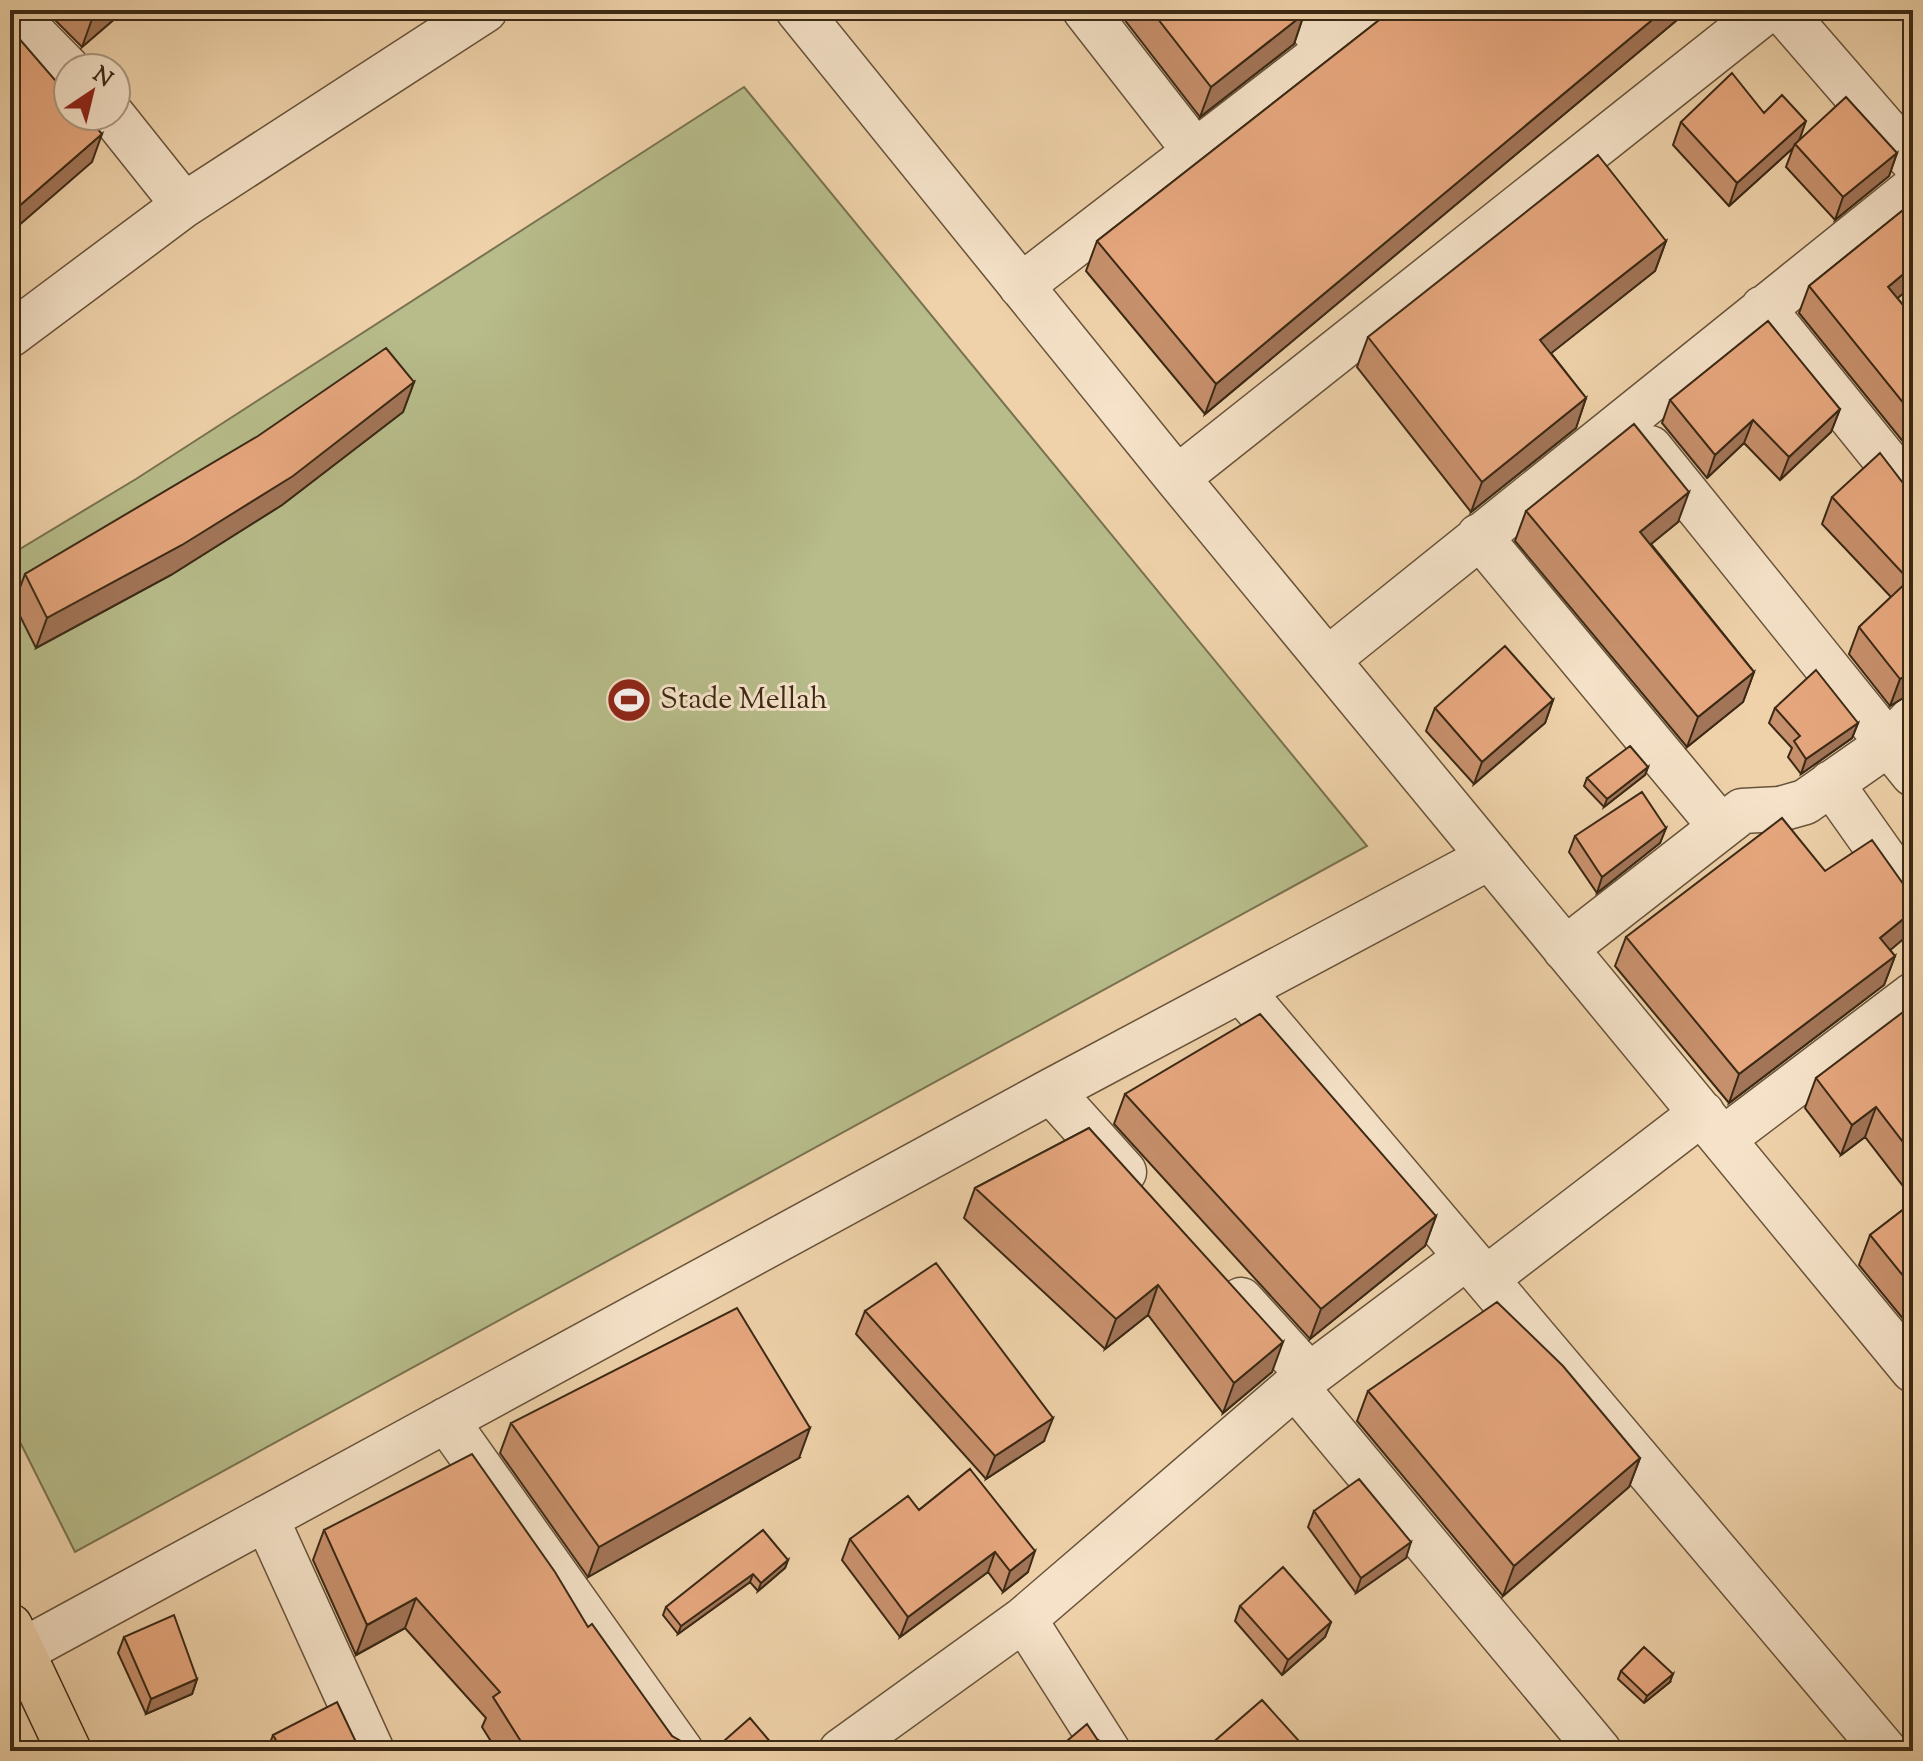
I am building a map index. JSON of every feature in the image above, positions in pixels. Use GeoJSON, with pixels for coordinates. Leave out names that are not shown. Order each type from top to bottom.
{"type":"FeatureCollection","features":[{"type":"Feature","properties":{"kind":"main road"},"geometry":{"type":"LineString","coordinates":[[16,1639],[69,1751]]}},
{"type":"Feature","properties":{"kind":"street"},"geometry":{"type":"LineString","coordinates":[[10,10],[52,53]]}},
{"type":"Feature","properties":{"kind":"street"},"geometry":{"type":"LineString","coordinates":[[10,335],[184,205],[485,10]]}},
{"type":"Feature","properties":{"kind":"street"},"geometry":{"type":"LineString","coordinates":[[798,10],[1177,478],[1913,1370]]}},
{"type":"Feature","properties":{"kind":"street"},"geometry":{"type":"LineString","coordinates":[[1085,10],[1195,151]]}},
{"type":"Feature","properties":{"kind":"street"},"geometry":{"type":"LineString","coordinates":[[1299,10],[1329,50]]}},
{"type":"Feature","properties":{"kind":"street"},"geometry":{"type":"LineString","coordinates":[[1021,286],[1379,10]]}},
{"type":"Feature","properties":{"kind":"street"},"geometry":{"type":"LineString","coordinates":[[1177,478],[1767,10]]}},
{"type":"Feature","properties":{"kind":"street"},"geometry":{"type":"LineString","coordinates":[[1782,10],[1913,161]]}},
{"type":"Feature","properties":{"kind":"street"},"geometry":{"type":"LineString","coordinates":[[126,132],[184,205]]}},
{"type":"Feature","properties":{"kind":"street"},"geometry":{"type":"LineString","coordinates":[[1327,660],[1913,189]]}},
{"type":"Feature","properties":{"kind":"street"},"geometry":{"type":"LineString","coordinates":[[1763,308],[1913,494]]}},
{"type":"Feature","properties":{"kind":"street"},"geometry":{"type":"LineString","coordinates":[[1565,949],[1721,827],[1751,809],[1780,809],[1805,802],[1831,783],[1905,745],[1626,418]]}},
{"type":"Feature","properties":{"kind":"street"},"geometry":{"type":"LineString","coordinates":[[1479,536],[1721,827]]}},
{"type":"Feature","properties":{"kind":"street"},"geometry":{"type":"LineString","coordinates":[[1831,783],[1913,899]]}},
{"type":"Feature","properties":{"kind":"street"},"geometry":{"type":"LineString","coordinates":[[16,1639],[266,1518],[1051,1091],[1490,857]]}},
{"type":"Feature","properties":{"kind":"street"},"geometry":{"type":"LineString","coordinates":[[1242,991],[1885,1751]]}},
{"type":"Feature","properties":{"kind":"street"},"geometry":{"type":"LineString","coordinates":[[841,1751],[1024,1619],[1302,1381],[1477,1268],[1908,1010]]}},
{"type":"Feature","properties":{"kind":"street"},"geometry":{"type":"LineString","coordinates":[[1051,1091],[1147,1198]]}},
{"type":"Feature","properties":{"kind":"street"},"geometry":{"type":"LineString","coordinates":[[1212,1269],[1599,1751]]}},
{"type":"Feature","properties":{"kind":"street"},"geometry":{"type":"LineString","coordinates":[[446,1420],[681,1751]]}},
{"type":"Feature","properties":{"kind":"street"},"geometry":{"type":"LineString","coordinates":[[266,1518],[372,1751]]}},
{"type":"Feature","properties":{"kind":"street"},"geometry":{"type":"LineString","coordinates":[[1024,1619],[1108,1751]]}},
{"type":"Feature","properties":{"kind":"green space","name":"Stade Mellah"},"geometry":{"type":"Polygon","coordinates":[[[744,87],[1367,846],[75,1552],[10,1422],[10,555],[136,479],[744,87]]]}},
{"type":"Feature","properties":{"kind":"building"},"geometry":{"type":"Polygon","coordinates":[[[83,10],[103,10],[92,19],[83,10]]]}},
{"type":"Feature","properties":{"kind":"building"},"geometry":{"type":"Polygon","coordinates":[[[1151,10],[1302,10],[1304,14],[1211,87],[1151,10]]]}},
{"type":"Feature","properties":{"kind":"building"},"geometry":{"type":"Polygon","coordinates":[[[1392,10],[1664,10],[1216,384],[1097,241],[1392,10]]]}},
{"type":"Feature","properties":{"kind":"building"},"geometry":{"type":"Polygon","coordinates":[[[10,28],[52,77],[52,132],[102,134],[10,214],[10,28]]]}},
{"type":"Feature","properties":{"kind":"building"},"geometry":{"type":"Polygon","coordinates":[[[1732,73],[1764,113],[1782,95],[1806,121],[1737,183],[1681,122],[1732,73]]]}},
{"type":"Feature","properties":{"kind":"building"},"geometry":{"type":"Polygon","coordinates":[[[1846,97],[1897,153],[1843,197],[1795,144],[1846,97]]]}},
{"type":"Feature","properties":{"kind":"building"},"geometry":{"type":"Polygon","coordinates":[[[1598,155],[1666,241],[1540,340],[1586,398],[1482,482],[1368,337],[1598,155]]]}},
{"type":"Feature","properties":{"kind":"building"},"geometry":{"type":"Polygon","coordinates":[[[1913,202],[1913,266],[1888,287],[1913,317],[1913,415],[1809,286],[1913,202]]]}},
{"type":"Feature","properties":{"kind":"building"},"geometry":{"type":"Polygon","coordinates":[[[1768,321],[1840,409],[1789,457],[1753,420],[1715,455],[1670,400],[1768,321]]]}},
{"type":"Feature","properties":{"kind":"building"},"geometry":{"type":"Polygon","coordinates":[[[386,348],[414,382],[293,476],[182,545],[47,618],[25,574],[258,436],[386,348]]]}},
{"type":"Feature","properties":{"kind":"building"},"geometry":{"type":"Polygon","coordinates":[[[1634,424],[1689,492],[1640,532],[1754,672],[1698,717],[1526,511],[1634,424]]]}},
{"type":"Feature","properties":{"kind":"building"},"geometry":{"type":"Polygon","coordinates":[[[1880,453],[1903,483],[1913,489],[1913,671],[1900,679],[1859,627],[1909,580],[1832,497],[1880,453]]]}},
{"type":"Feature","properties":{"kind":"building"},"geometry":{"type":"Polygon","coordinates":[[[1505,646],[1553,700],[1482,762],[1435,708],[1505,646]]]}},
{"type":"Feature","properties":{"kind":"building"},"geometry":{"type":"Polygon","coordinates":[[[1816,670],[1858,723],[1806,759],[1794,741],[1800,736],[1775,708],[1816,670]]]}},
{"type":"Feature","properties":{"kind":"building"},"geometry":{"type":"Polygon","coordinates":[[[1630,746],[1648,767],[1607,799],[1587,778],[1630,746]]]}},
{"type":"Feature","properties":{"kind":"building"},"geometry":{"type":"Polygon","coordinates":[[[1642,792],[1666,828],[1602,877],[1575,836],[1642,792]]]}},
{"type":"Feature","properties":{"kind":"building"},"geometry":{"type":"Polygon","coordinates":[[[1782,818],[1825,871],[1872,840],[1904,885],[1913,892],[1913,911],[1880,938],[1895,956],[1739,1074],[1626,937],[1782,818]]]}},
{"type":"Feature","properties":{"kind":"building"},"geometry":{"type":"Polygon","coordinates":[[[1907,1009],[1913,1016],[1913,1155],[1876,1107],[1852,1125],[1816,1078],[1907,1009]]]}},
{"type":"Feature","properties":{"kind":"building"},"geometry":{"type":"Polygon","coordinates":[[[1260,1014],[1436,1216],[1321,1309],[1125,1094],[1260,1014]]]}},
{"type":"Feature","properties":{"kind":"building"},"geometry":{"type":"Polygon","coordinates":[[[1089,1128],[1283,1342],[1234,1383],[1158,1285],[1116,1319],[975,1188],[1089,1128]]]}},
{"type":"Feature","properties":{"kind":"building"},"geometry":{"type":"Polygon","coordinates":[[[1913,1202],[1913,1288],[1870,1235],[1913,1202]]]}},
{"type":"Feature","properties":{"kind":"building"},"geometry":{"type":"Polygon","coordinates":[[[936,1263],[1053,1418],[995,1456],[865,1311],[936,1263]]]}},
{"type":"Feature","properties":{"kind":"building"},"geometry":{"type":"Polygon","coordinates":[[[1497,1302],[1563,1366],[1640,1458],[1514,1566],[1368,1391],[1497,1302]]]}},
{"type":"Feature","properties":{"kind":"building"},"geometry":{"type":"Polygon","coordinates":[[[737,1308],[810,1428],[599,1547],[511,1423],[737,1308]]]}},
{"type":"Feature","properties":{"kind":"building"},"geometry":{"type":"Polygon","coordinates":[[[472,1454],[555,1572],[588,1627],[592,1624],[672,1736],[692,1751],[527,1751],[493,1697],[500,1692],[416,1598],[367,1625],[324,1530],[472,1454]]]}},
{"type":"Feature","properties":{"kind":"building"},"geometry":{"type":"Polygon","coordinates":[[[970,1469],[1035,1551],[1010,1571],[995,1552],[908,1617],[850,1539],[908,1496],[919,1510],[970,1469]]]}},
{"type":"Feature","properties":{"kind":"building"},"geometry":{"type":"Polygon","coordinates":[[[1359,1479],[1411,1542],[1361,1578],[1314,1511],[1359,1479]]]}},
{"type":"Feature","properties":{"kind":"building"},"geometry":{"type":"Polygon","coordinates":[[[763,1530],[788,1560],[761,1583],[753,1574],[681,1626],[666,1607],[763,1530]]]}},
{"type":"Feature","properties":{"kind":"building"},"geometry":{"type":"Polygon","coordinates":[[[1283,1567],[1331,1622],[1288,1660],[1240,1606],[1283,1567]]]}},
{"type":"Feature","properties":{"kind":"building"},"geometry":{"type":"Polygon","coordinates":[[[174,1615],[197,1679],[151,1699],[124,1637],[174,1615]]]}},
{"type":"Feature","properties":{"kind":"building"},"geometry":{"type":"Polygon","coordinates":[[[1644,1647],[1673,1674],[1647,1696],[1621,1671],[1644,1647]]]}},
{"type":"Feature","properties":{"kind":"building"},"geometry":{"type":"Polygon","coordinates":[[[1262,1700],[1308,1751],[1203,1751],[1262,1700]]]}},
{"type":"Feature","properties":{"kind":"building"},"geometry":{"type":"Polygon","coordinates":[[[337,1702],[356,1742],[350,1745],[353,1751],[282,1751],[273,1735],[337,1702]]]}},
{"type":"Feature","properties":{"kind":"building"},"geometry":{"type":"Polygon","coordinates":[[[750,1718],[778,1751],[719,1751],[716,1748],[750,1718]]]}},
{"type":"Feature","properties":{"kind":"building"},"geometry":{"type":"Polygon","coordinates":[[[1087,1724],[1097,1739],[1114,1751],[1055,1751],[1087,1724]]]}},
{"type":"Feature","properties":{"kind":"place","name":"Stade Mellah"},"geometry":{"type":"Point","coordinates":[629,700]}}]}
